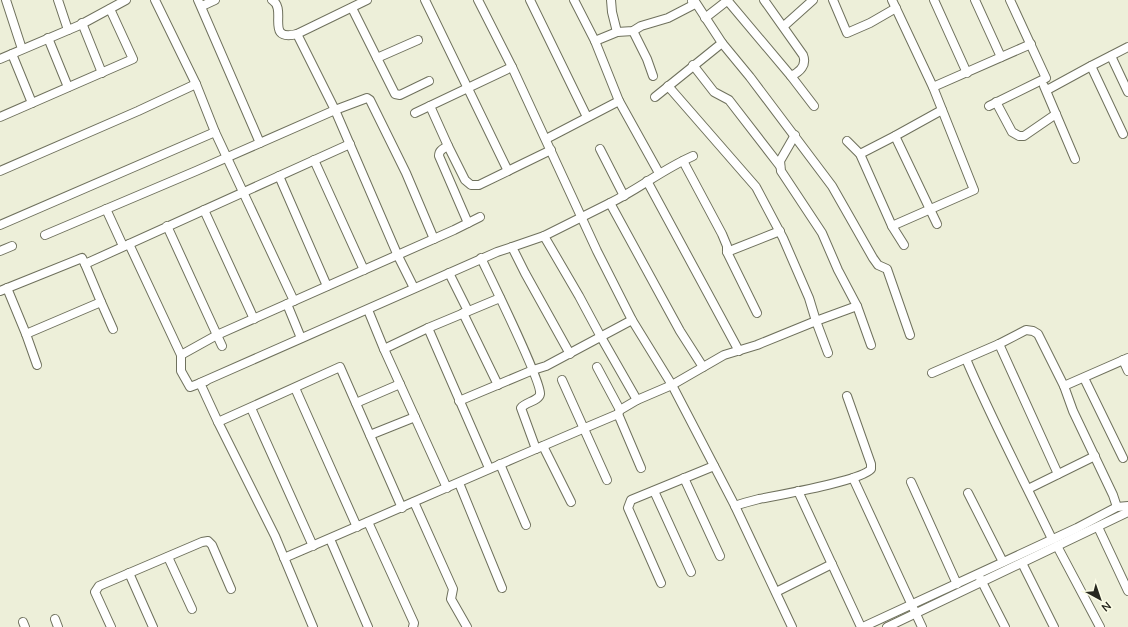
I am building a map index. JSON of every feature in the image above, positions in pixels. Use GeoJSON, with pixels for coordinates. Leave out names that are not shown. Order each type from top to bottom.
{"type":"FeatureCollection","features":[{"type":"Feature","properties":{"kind":"street"},"geometry":{"type":"LineString","coordinates":[[6,0],[22,49]]}},
{"type":"Feature","properties":{"kind":"street"},"geometry":{"type":"LineString","coordinates":[[58,0],[68,30]]}},
{"type":"Feature","properties":{"kind":"street"},"geometry":{"type":"LineString","coordinates":[[0,59],[82,24],[126,0]]}},
{"type":"Feature","properties":{"kind":"street"},"geometry":{"type":"LineString","coordinates":[[155,0],[196,84],[215,132],[228,157],[267,245],[290,303],[301,338]]}},
{"type":"Feature","properties":{"kind":"street"},"geometry":{"type":"LineString","coordinates":[[215,0],[200,3],[260,143]]}},
{"type":"Feature","properties":{"kind":"street"},"geometry":{"type":"LineString","coordinates":[[272,0],[276,2],[279,10],[277,20],[279,30],[288,36],[297,34],[367,0]]}},
{"type":"Feature","properties":{"kind":"street"},"geometry":{"type":"LineString","coordinates":[[425,0],[508,171]]}},
{"type":"Feature","properties":{"kind":"street"},"geometry":{"type":"LineString","coordinates":[[478,0],[512,67],[581,218],[632,320],[672,385],[735,506],[792,627]]}},
{"type":"Feature","properties":{"kind":"street"},"geometry":{"type":"LineString","coordinates":[[530,0],[588,117]]}},
{"type":"Feature","properties":{"kind":"street"},"geometry":{"type":"LineString","coordinates":[[574,0],[595,41],[620,100],[659,173]]}},
{"type":"Feature","properties":{"kind":"street"},"geometry":{"type":"LineString","coordinates":[[611,0],[612,12],[617,32]]}},
{"type":"Feature","properties":{"kind":"street"},"geometry":{"type":"LineString","coordinates":[[705,18],[727,0],[791,76],[814,106]]}},
{"type":"Feature","properties":{"kind":"street"},"geometry":{"type":"LineString","coordinates":[[764,0],[784,26],[805,60],[801,68],[791,76]]}},
{"type":"Feature","properties":{"kind":"street"},"geometry":{"type":"LineString","coordinates":[[784,26],[813,0]]}},
{"type":"Feature","properties":{"kind":"street"},"geometry":{"type":"LineString","coordinates":[[833,0],[847,33],[870,23],[896,8]]}},
{"type":"Feature","properties":{"kind":"street"},"geometry":{"type":"LineString","coordinates":[[892,0],[942,110],[974,190],[892,226]]}},
{"type":"Feature","properties":{"kind":"street"},"geometry":{"type":"LineString","coordinates":[[934,0],[967,72]]}},
{"type":"Feature","properties":{"kind":"street"},"geometry":{"type":"LineString","coordinates":[[975,0],[1001,57]]}},
{"type":"Feature","properties":{"kind":"street"},"geometry":{"type":"LineString","coordinates":[[1010,0],[1046,78],[992,104],[1012,132],[1019,136],[1024,136],[1056,114]]}},
{"type":"Feature","properties":{"kind":"street"},"geometry":{"type":"LineString","coordinates":[[595,41],[617,32],[633,31],[641,26],[668,18],[693,1],[722,43],[750,76],[832,186],[878,265],[887,269],[910,335]]}},
{"type":"Feature","properties":{"kind":"street"},"geometry":{"type":"LineString","coordinates":[[352,8],[395,94],[398,96],[428,81]]}},
{"type":"Feature","properties":{"kind":"street"},"geometry":{"type":"LineString","coordinates":[[0,117],[133,59],[110,9]]}},
{"type":"Feature","properties":{"kind":"street"},"geometry":{"type":"LineString","coordinates":[[82,24],[102,72]]}},
{"type":"Feature","properties":{"kind":"street"},"geometry":{"type":"LineString","coordinates":[[633,31],[647,59],[653,76]]}},
{"type":"Feature","properties":{"kind":"street"},"geometry":{"type":"LineString","coordinates":[[297,34],[335,110],[398,256],[414,288]]}},
{"type":"Feature","properties":{"kind":"street"},"geometry":{"type":"LineString","coordinates":[[48,38],[68,87]]}},
{"type":"Feature","properties":{"kind":"street"},"geometry":{"type":"LineString","coordinates":[[378,58],[418,40]]}},
{"type":"Feature","properties":{"kind":"street"},"geometry":{"type":"LineString","coordinates":[[655,97],[722,43]]}},
{"type":"Feature","properties":{"kind":"street"},"geometry":{"type":"LineString","coordinates":[[932,87],[1031,44]]}},
{"type":"Feature","properties":{"kind":"street"},"geometry":{"type":"LineString","coordinates":[[1047,90],[1128,47]]}},
{"type":"Feature","properties":{"kind":"street"},"geometry":{"type":"LineString","coordinates":[[12,54],[32,103]]}},
{"type":"Feature","properties":{"kind":"street"},"geometry":{"type":"LineString","coordinates":[[1111,56],[1128,92]]}},
{"type":"Feature","properties":{"kind":"street"},"geometry":{"type":"LineString","coordinates":[[693,65],[714,92],[729,100],[780,166],[784,177],[822,234],[838,270],[857,306],[871,345]]}},
{"type":"Feature","properties":{"kind":"street"},"geometry":{"type":"LineString","coordinates":[[1091,66],[1123,134]]}},
{"type":"Feature","properties":{"kind":"street"},"geometry":{"type":"LineString","coordinates":[[415,112],[512,67]]}},
{"type":"Feature","properties":{"kind":"street"},"geometry":{"type":"LineString","coordinates":[[1041,80],[1047,90],[1075,159]]}},
{"type":"Feature","properties":{"kind":"street"},"geometry":{"type":"LineString","coordinates":[[0,171],[196,84]]}},
{"type":"Feature","properties":{"kind":"street"},"geometry":{"type":"LineString","coordinates":[[668,86],[756,187],[780,231],[809,298],[828,353]]}},
{"type":"Feature","properties":{"kind":"street"},"geometry":{"type":"LineString","coordinates":[[45,235],[335,110],[367,98],[370,100],[406,173],[434,239]]}},
{"type":"Feature","properties":{"kind":"street"},"geometry":{"type":"LineString","coordinates":[[546,139],[620,100]]}},
{"type":"Feature","properties":{"kind":"street"},"geometry":{"type":"LineString","coordinates":[[430,106],[464,180],[471,185],[479,185],[551,150]]}},
{"type":"Feature","properties":{"kind":"street"},"geometry":{"type":"LineString","coordinates":[[860,154],[942,110]]}},
{"type":"Feature","properties":{"kind":"street"},"geometry":{"type":"LineString","coordinates":[[0,225],[215,132]]}},
{"type":"Feature","properties":{"kind":"street"},"geometry":{"type":"LineString","coordinates":[[780,166],[782,158],[795,135]]}},
{"type":"Feature","properties":{"kind":"street"},"geometry":{"type":"LineString","coordinates":[[895,136],[937,224]]}},
{"type":"Feature","properties":{"kind":"street"},"geometry":{"type":"LineString","coordinates":[[848,141],[860,154],[892,226],[904,245]]}},
{"type":"Feature","properties":{"kind":"street"},"geometry":{"type":"LineString","coordinates":[[85,264],[350,144]]}},
{"type":"Feature","properties":{"kind":"street"},"geometry":{"type":"LineString","coordinates":[[448,146],[441,150],[439,156],[468,223]]}},
{"type":"Feature","properties":{"kind":"street"},"geometry":{"type":"LineString","coordinates":[[600,150],[624,196]]}},
{"type":"Feature","properties":{"kind":"street"},"geometry":{"type":"LineString","coordinates":[[106,209],[126,245],[181,355],[181,371],[190,387],[368,310],[481,258],[544,236],[624,196],[659,173],[693,156]]}},
{"type":"Feature","properties":{"kind":"street"},"geometry":{"type":"LineString","coordinates":[[314,160],[364,270]]}},
{"type":"Feature","properties":{"kind":"street"},"geometry":{"type":"LineString","coordinates":[[683,161],[722,234],[727,246],[727,252],[757,313]]}},
{"type":"Feature","properties":{"kind":"street"},"geometry":{"type":"LineString","coordinates":[[279,176],[327,286]]}},
{"type":"Feature","properties":{"kind":"street"},"geometry":{"type":"LineString","coordinates":[[647,181],[739,351]]}},
{"type":"Feature","properties":{"kind":"street"},"geometry":{"type":"LineString","coordinates":[[610,203],[680,331],[703,367]]}},
{"type":"Feature","properties":{"kind":"street"},"geometry":{"type":"LineString","coordinates":[[204,210],[254,319]]}},
{"type":"Feature","properties":{"kind":"street"},"geometry":{"type":"LineString","coordinates":[[181,355],[217,335],[398,256],[480,217]]}},
{"type":"Feature","properties":{"kind":"street"},"geometry":{"type":"LineString","coordinates":[[167,226],[222,346]]}},
{"type":"Feature","properties":{"kind":"street"},"geometry":{"type":"LineString","coordinates":[[727,252],[780,231]]}},
{"type":"Feature","properties":{"kind":"street"},"geometry":{"type":"LineString","coordinates":[[544,236],[638,400]]}},
{"type":"Feature","properties":{"kind":"street"},"geometry":{"type":"LineString","coordinates":[[0,251],[12,246]]}},
{"type":"Feature","properties":{"kind":"street"},"geometry":{"type":"LineString","coordinates":[[512,247],[570,354]]}},
{"type":"Feature","properties":{"kind":"street"},"geometry":{"type":"LineString","coordinates":[[37,364],[26,334],[4,290],[82,258],[114,329]]}},
{"type":"Feature","properties":{"kind":"street"},"geometry":{"type":"LineString","coordinates":[[481,258],[533,370],[540,392],[540,396],[523,405],[521,408],[540,447],[571,502]]}},
{"type":"Feature","properties":{"kind":"street"},"geometry":{"type":"LineString","coordinates":[[449,273],[498,384]]}},
{"type":"Feature","properties":{"kind":"street"},"geometry":{"type":"LineString","coordinates":[[384,349],[428,328],[500,298]]}},
{"type":"Feature","properties":{"kind":"street"},"geometry":{"type":"LineString","coordinates":[[26,334],[101,302]]}},
{"type":"Feature","properties":{"kind":"street"},"geometry":{"type":"LineString","coordinates":[[284,558],[402,508],[489,468],[619,412],[638,400],[672,385],[724,355],[757,345],[857,306]]}},
{"type":"Feature","properties":{"kind":"street"},"geometry":{"type":"LineString","coordinates":[[368,310],[414,417],[447,488]]}},
{"type":"Feature","properties":{"kind":"street"},"geometry":{"type":"LineString","coordinates":[[460,401],[498,384],[546,366],[632,320]]}},
{"type":"Feature","properties":{"kind":"street"},"geometry":{"type":"LineString","coordinates":[[428,328],[489,468]]}},
{"type":"Feature","properties":{"kind":"street"},"geometry":{"type":"LineString","coordinates":[[932,373],[999,344],[1026,330],[1033,331],[1038,334],[1064,386],[1117,507]]}},
{"type":"Feature","properties":{"kind":"street"},"geometry":{"type":"LineString","coordinates":[[999,344],[1058,474]]}},
{"type":"Feature","properties":{"kind":"street"},"geometry":{"type":"LineString","coordinates":[[966,359],[985,403],[1021,478],[1100,627]]}},
{"type":"Feature","properties":{"kind":"street"},"geometry":{"type":"LineString","coordinates":[[1064,386],[1125,359],[1128,371]]}},
{"type":"Feature","properties":{"kind":"street"},"geometry":{"type":"LineString","coordinates":[[597,367],[619,412],[641,468]]}},
{"type":"Feature","properties":{"kind":"street"},"geometry":{"type":"LineString","coordinates":[[218,422],[340,368],[402,508]]}},
{"type":"Feature","properties":{"kind":"street"},"geometry":{"type":"LineString","coordinates":[[1084,378],[1123,458]]}},
{"type":"Feature","properties":{"kind":"street"},"geometry":{"type":"LineString","coordinates":[[562,380],[607,480]]}},
{"type":"Feature","properties":{"kind":"street"},"geometry":{"type":"LineString","coordinates":[[206,381],[200,383],[284,558],[313,627]]}},
{"type":"Feature","properties":{"kind":"street"},"geometry":{"type":"LineString","coordinates":[[356,403],[400,384]]}},
{"type":"Feature","properties":{"kind":"street"},"geometry":{"type":"LineString","coordinates":[[295,388],[357,527]]}},
{"type":"Feature","properties":{"kind":"street"},"geometry":{"type":"LineString","coordinates":[[735,506],[853,478],[868,472],[871,469],[871,464],[847,396]]}},
{"type":"Feature","properties":{"kind":"street"},"geometry":{"type":"LineString","coordinates":[[251,408],[313,546]]}},
{"type":"Feature","properties":{"kind":"street"},"geometry":{"type":"LineString","coordinates":[[370,435],[414,417]]}},
{"type":"Feature","properties":{"kind":"street"},"geometry":{"type":"LineString","coordinates":[[1028,489],[1095,456]]}},
{"type":"Feature","properties":{"kind":"street"},"geometry":{"type":"LineString","coordinates":[[500,464],[526,525]]}},
{"type":"Feature","properties":{"kind":"street"},"geometry":{"type":"LineString","coordinates":[[660,583],[628,508],[631,500],[714,466]]}},
{"type":"Feature","properties":{"kind":"street"},"geometry":{"type":"LineString","coordinates":[[684,478],[720,556]]}},
{"type":"Feature","properties":{"kind":"street"},"geometry":{"type":"LineString","coordinates":[[853,478],[922,627]]}},
{"type":"Feature","properties":{"kind":"street"},"geometry":{"type":"LineString","coordinates":[[911,482],[957,584]]}},
{"type":"Feature","properties":{"kind":"street"},"geometry":{"type":"LineString","coordinates":[[459,483],[502,588]]}},
{"type":"Feature","properties":{"kind":"street"},"geometry":{"type":"LineString","coordinates":[[654,491],[691,572]]}},
{"type":"Feature","properties":{"kind":"street"},"geometry":{"type":"LineString","coordinates":[[798,491],[862,627],[1003,562],[1098,527],[1128,508]]}},
{"type":"Feature","properties":{"kind":"street"},"geometry":{"type":"LineString","coordinates":[[968,493],[1003,562]]}},
{"type":"Feature","properties":{"kind":"street"},"geometry":{"type":"LineString","coordinates":[[414,502],[453,589],[451,600],[467,627]]}},
{"type":"Feature","properties":{"kind":"street"},"geometry":{"type":"LineString","coordinates":[[887,627],[1022,563],[1117,507],[1128,508]]}},
{"type":"Feature","properties":{"kind":"street"},"geometry":{"type":"LineString","coordinates":[[368,522],[414,623],[413,627]]}},
{"type":"Feature","properties":{"kind":"street"},"geometry":{"type":"LineString","coordinates":[[1098,527],[1128,591]]}},
{"type":"Feature","properties":{"kind":"street"},"geometry":{"type":"LineString","coordinates":[[330,539],[368,627]]}},
{"type":"Feature","properties":{"kind":"street"},"geometry":{"type":"LineString","coordinates":[[111,627],[94,592],[99,586],[202,542],[208,541],[212,545],[231,589]]}},
{"type":"Feature","properties":{"kind":"street"},"geometry":{"type":"LineString","coordinates":[[168,557],[192,608]]}},
{"type":"Feature","properties":{"kind":"street"},"geometry":{"type":"LineString","coordinates":[[1022,563],[1054,627]]}},
{"type":"Feature","properties":{"kind":"street"},"geometry":{"type":"LineString","coordinates":[[776,592],[832,564]]}},
{"type":"Feature","properties":{"kind":"street"},"geometry":{"type":"LineString","coordinates":[[129,574],[153,627]]}},
{"type":"Feature","properties":{"kind":"street"},"geometry":{"type":"LineString","coordinates":[[978,574],[1005,627]]}}]}
